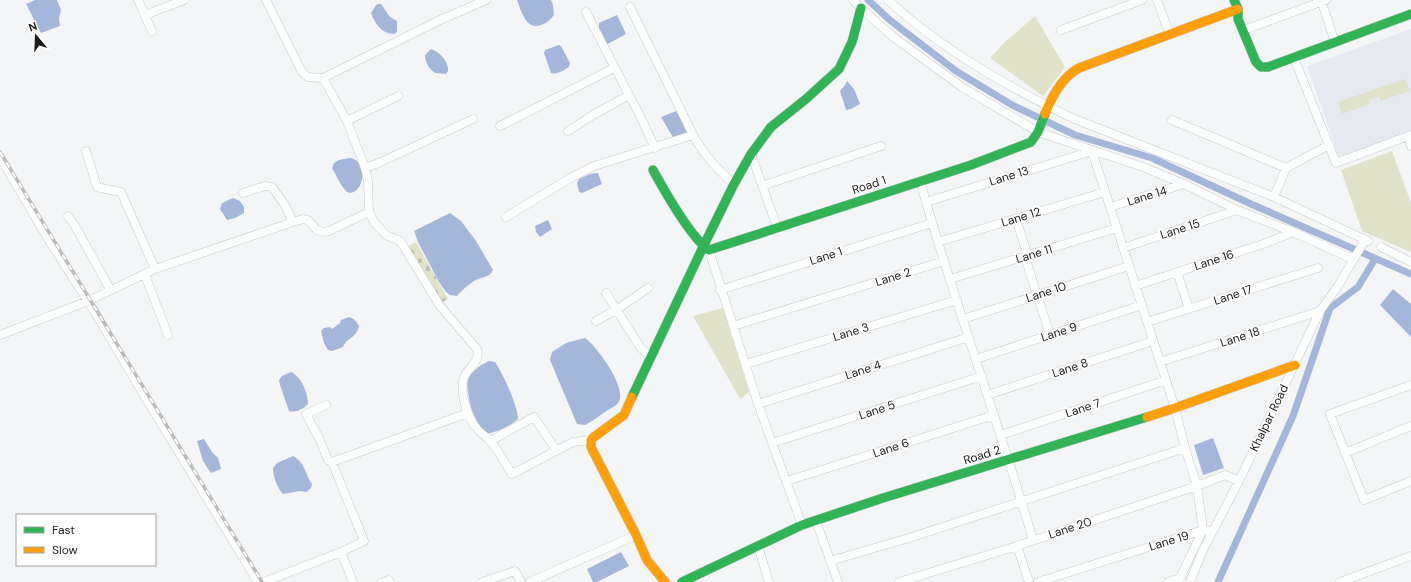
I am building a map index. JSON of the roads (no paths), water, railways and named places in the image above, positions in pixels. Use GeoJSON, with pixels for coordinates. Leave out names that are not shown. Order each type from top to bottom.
{"type":"FeatureCollection","features":[{"type":"Feature","properties":{"kind":"street"},"geometry":{"type":"LineString","coordinates":[[138,0],[152,31]]}},
{"type":"Feature","properties":{"kind":"street"},"geometry":{"type":"LineString","coordinates":[[145,15],[184,0]]}},
{"type":"Feature","properties":{"kind":"street"},"geometry":{"type":"LineString","coordinates":[[266,0],[302,72],[308,77],[324,78],[440,20],[486,0]]}},
{"type":"Feature","properties":{"kind":"street"},"geometry":{"type":"LineString","coordinates":[[853,0],[892,36],[962,87],[1038,131],[1092,151],[1143,167],[1184,184],[1237,210],[1293,232],[1348,257],[1355,257]]}},
{"type":"Feature","properties":{"kind":"street"},"geometry":{"type":"LineString","coordinates":[[888,0],[922,29],[978,68],[1048,106],[1072,118],[1274,197],[1286,168],[1329,145]]}},
{"type":"Feature","properties":{"kind":"street"},"geometry":{"type":"LineString","coordinates":[[1061,30],[1142,0]]}},
{"type":"Feature","properties":{"kind":"street"},"geometry":{"type":"LineString","coordinates":[[1157,0],[1170,35]]}},
{"type":"Feature","properties":{"kind":"street"},"geometry":{"type":"LineString","coordinates":[[1226,0],[1236,13],[1256,62],[1261,67],[1268,67],[1294,58],[1411,14]]}},
{"type":"Feature","properties":{"kind":"street"},"geometry":{"type":"LineString","coordinates":[[1234,0],[1236,13]]}},
{"type":"Feature","properties":{"kind":"street"},"geometry":{"type":"LineString","coordinates":[[1244,30],[1323,1],[1335,42]]}},
{"type":"Feature","properties":{"kind":"street"},"geometry":{"type":"LineString","coordinates":[[630,7],[703,153],[734,184]]}},
{"type":"Feature","properties":{"kind":"street"},"geometry":{"type":"LineString","coordinates":[[324,78],[347,121],[365,168],[368,180],[369,212],[374,222],[386,235],[400,242],[440,306],[476,349],[478,354],[475,362],[464,377],[463,393],[468,412],[477,429],[490,441],[512,474],[573,442],[591,440],[624,416],[651,357],[706,249],[734,184],[751,154],[771,127],[806,99],[839,69],[852,42],[861,8]]}},
{"type":"Feature","properties":{"kind":"street"},"geometry":{"type":"LineString","coordinates":[[586,12],[655,148]]}},
{"type":"Feature","properties":{"kind":"street"},"geometry":{"type":"LineString","coordinates":[[1038,131],[1048,106],[1063,81],[1070,73],[1079,68],[1170,35],[1236,13]]}},
{"type":"Feature","properties":{"kind":"street"},"geometry":{"type":"LineString","coordinates":[[1294,58],[1336,163],[1409,136],[1411,146]]}},
{"type":"Feature","properties":{"kind":"street"},"geometry":{"type":"LineString","coordinates":[[500,126],[614,68]]}},
{"type":"Feature","properties":{"kind":"street"},"geometry":{"type":"LineString","coordinates":[[568,131],[629,95]]}},
{"type":"Feature","properties":{"kind":"street"},"geometry":{"type":"LineString","coordinates":[[347,121],[398,96]]}},
{"type":"Feature","properties":{"kind":"street"},"geometry":{"type":"LineString","coordinates":[[365,168],[473,119]]}},
{"type":"Feature","properties":{"kind":"street"},"geometry":{"type":"LineString","coordinates":[[1172,120],[1286,168]]}},
{"type":"Feature","properties":{"kind":"street","name":"Road 1"},"geometry":{"type":"LineString","coordinates":[[706,249],[921,180],[972,166],[1031,142],[1038,131]]}},
{"type":"Feature","properties":{"kind":"street"},"geometry":{"type":"LineString","coordinates":[[506,217],[572,177],[594,166],[693,135]]}},
{"type":"Feature","properties":{"kind":"street"},"geometry":{"type":"LineString","coordinates":[[762,186],[881,146]]}},
{"type":"Feature","properties":{"kind":"street"},"geometry":{"type":"LineString","coordinates":[[86,150],[97,187],[121,192],[155,269]]}},
{"type":"Feature","properties":{"kind":"street","name":"Lane 19"},"geometry":{"type":"LineString","coordinates":[[1038,582],[1203,530],[1197,486],[1166,380],[1092,151]]}},
{"type":"Feature","properties":{"kind":"street","name":"Lane 13"},"geometry":{"type":"LineString","coordinates":[[926,202],[1092,151]]}},
{"type":"Feature","properties":{"kind":"street"},"geometry":{"type":"LineString","coordinates":[[751,154],[777,227]]}},
{"type":"Feature","properties":{"kind":"street"},"geometry":{"type":"LineString","coordinates":[[0,157],[48,239],[88,301],[258,582]]}},
{"type":"Feature","properties":{"kind":"street"},"geometry":{"type":"LineString","coordinates":[[653,170],[676,208],[706,249],[746,364],[758,404],[802,525]]}},
{"type":"Feature","properties":{"kind":"street"},"geometry":{"type":"LineString","coordinates":[[921,180],[932,223],[1033,540]]}},
{"type":"Feature","properties":{"kind":"street","name":"Lane 14"},"geometry":{"type":"LineString","coordinates":[[1110,207],[1184,184]]}},
{"type":"Feature","properties":{"kind":"street"},"geometry":{"type":"LineString","coordinates":[[243,193],[265,186],[272,187],[285,205],[293,222]]}},
{"type":"Feature","properties":{"kind":"street","name":"Lane 12"},"geometry":{"type":"LineString","coordinates":[[938,242],[1105,192]]}},
{"type":"Feature","properties":{"kind":"street","name":"Khalpar Road"},"geometry":{"type":"LineString","coordinates":[[1190,582],[1202,550],[1239,481],[1320,311],[1365,242],[1274,197]]}},
{"type":"Feature","properties":{"kind":"street","name":"Lane 15"},"geometry":{"type":"LineString","coordinates":[[1123,248],[1237,210]]}},
{"type":"Feature","properties":{"kind":"street"},"geometry":{"type":"LineString","coordinates":[[0,335],[88,301],[155,269],[293,222],[304,219],[322,233],[369,212]]}},
{"type":"Feature","properties":{"kind":"street"},"geometry":{"type":"LineString","coordinates":[[68,216],[110,290]]}},
{"type":"Feature","properties":{"kind":"street"},"geometry":{"type":"LineString","coordinates":[[1016,219],[1037,295],[1050,335]]}},
{"type":"Feature","properties":{"kind":"street","name":"Lane 1"},"geometry":{"type":"LineString","coordinates":[[720,290],[932,223]]}},
{"type":"Feature","properties":{"kind":"street","name":"Lane 11"},"geometry":{"type":"LineString","coordinates":[[950,279],[1117,228]]}},
{"type":"Feature","properties":{"kind":"street","name":"Lane 16"},"geometry":{"type":"LineString","coordinates":[[1135,286],[1266,243],[1293,232]]}},
{"type":"Feature","properties":{"kind":"street"},"geometry":{"type":"LineString","coordinates":[[1381,247],[1411,262]]}},
{"type":"Feature","properties":{"kind":"street","name":"Lane 2"},"geometry":{"type":"LineString","coordinates":[[732,326],[944,261]]}},
{"type":"Feature","properties":{"kind":"street","name":"Lane 10"},"geometry":{"type":"LineString","coordinates":[[963,319],[1129,266]]}},
{"type":"Feature","properties":{"kind":"street","name":"Lane 17"},"geometry":{"type":"LineString","coordinates":[[1147,322],[1318,268]]}},
{"type":"Feature","properties":{"kind":"street"},"geometry":{"type":"LineString","coordinates":[[1177,272],[1189,309]]}},
{"type":"Feature","properties":{"kind":"street"},"geometry":{"type":"LineString","coordinates":[[145,275],[168,335]]}},
{"type":"Feature","properties":{"kind":"street"},"geometry":{"type":"LineString","coordinates":[[596,321],[616,310],[648,288]]}},
{"type":"Feature","properties":{"kind":"street"},"geometry":{"type":"LineString","coordinates":[[606,293],[640,347],[651,357]]}},
{"type":"Feature","properties":{"kind":"street","name":"Lane 3"},"geometry":{"type":"LineString","coordinates":[[746,364],[957,300]]}},
{"type":"Feature","properties":{"kind":"street","name":"Lane 9"},"geometry":{"type":"LineString","coordinates":[[976,359],[1142,305]]}},
{"type":"Feature","properties":{"kind":"street","name":"Lane 18"},"geometry":{"type":"LineString","coordinates":[[1160,362],[1320,311]]}},
{"type":"Feature","properties":{"kind":"street","name":"Lane 4"},"geometry":{"type":"LineString","coordinates":[[758,404],[873,366],[969,337]]}},
{"type":"Feature","properties":{"kind":"street","name":"Lane 8"},"geometry":{"type":"LineString","coordinates":[[988,395],[1153,341]]}},
{"type":"Feature","properties":{"kind":"street","name":"Road 2"},"geometry":{"type":"LineString","coordinates":[[682,582],[802,525],[883,498],[1174,408],[1295,365]]}},
{"type":"Feature","properties":{"kind":"street","name":"Lane 5"},"geometry":{"type":"LineString","coordinates":[[772,443],[982,376]]}},
{"type":"Feature","properties":{"kind":"street","name":"Lane 7"},"geometry":{"type":"LineString","coordinates":[[1000,435],[1166,380]]}},
{"type":"Feature","properties":{"kind":"street"},"geometry":{"type":"LineString","coordinates":[[1411,385],[1330,414],[1364,500],[1411,481]]}},
{"type":"Feature","properties":{"kind":"street"},"geometry":{"type":"LineString","coordinates":[[264,582],[341,552],[364,541],[332,462],[328,460],[319,438],[306,414],[326,405]]}},
{"type":"Feature","properties":{"kind":"street"},"geometry":{"type":"LineString","coordinates":[[332,462],[468,412]]}},
{"type":"Feature","properties":{"kind":"street","name":"Lane 6"},"geometry":{"type":"LineString","coordinates":[[787,481],[994,415]]}},
{"type":"Feature","properties":{"kind":"street"},"geometry":{"type":"LineString","coordinates":[[490,441],[534,417],[556,450]]}},
{"type":"Feature","properties":{"kind":"street"},"geometry":{"type":"LineString","coordinates":[[1345,453],[1411,426]]}},
{"type":"Feature","properties":{"kind":"street"},"geometry":{"type":"LineString","coordinates":[[591,440],[591,447],[636,535],[647,560],[664,582]]}},
{"type":"Feature","properties":{"kind":"street"},"geometry":{"type":"LineString","coordinates":[[830,562],[1022,502],[1185,448]]}},
{"type":"Feature","properties":{"kind":"street","name":"Lane 20"},"geometry":{"type":"LineString","coordinates":[[900,582],[1017,546],[1197,486],[1224,475],[1239,481]]}},
{"type":"Feature","properties":{"kind":"street"},"geometry":{"type":"LineString","coordinates":[[816,521],[838,582]]}},
{"type":"Feature","properties":{"kind":"street"},"geometry":{"type":"LineString","coordinates":[[1168,582],[1179,580],[1203,530],[1212,532]]}},
{"type":"Feature","properties":{"kind":"street"},"geometry":{"type":"LineString","coordinates":[[530,582],[636,535]]}},
{"type":"Feature","properties":{"kind":"street"},"geometry":{"type":"LineString","coordinates":[[758,546],[769,582]]}},
{"type":"Feature","properties":{"kind":"street"},"geometry":{"type":"LineString","coordinates":[[1017,546],[1029,582]]}},
{"type":"Feature","properties":{"kind":"street"},"geometry":{"type":"LineString","coordinates":[[341,552],[352,582]]}},
{"type":"Feature","properties":{"kind":"street"},"geometry":{"type":"LineString","coordinates":[[1340,582],[1411,556]]}},
{"type":"Feature","properties":{"kind":"street"},"geometry":{"type":"LineString","coordinates":[[482,582],[515,571],[521,582]]}},
{"type":"Feature","properties":{"kind":"street"},"geometry":{"type":"LineString","coordinates":[[382,582],[389,580],[390,582]]}},
{"type":"Feature","properties":{"kind":"water"},"geometry":{"type":"Polygon","coordinates":[[[35,0],[57,0],[61,10],[59,18],[60,26],[41,33],[26,4],[35,0]]]}},
{"type":"Feature","properties":{"kind":"water"},"geometry":{"type":"Polygon","coordinates":[[[517,0],[551,0],[554,15],[543,24],[536,26],[531,25],[522,14],[517,0]]]}},
{"type":"Feature","properties":{"kind":"water"},"geometry":{"type":"Polygon","coordinates":[[[381,4],[390,17],[397,21],[397,32],[394,34],[390,34],[380,28],[371,13],[376,5],[381,4]]]}},
{"type":"Feature","properties":{"kind":"water"},"geometry":{"type":"Polygon","coordinates":[[[617,15],[626,34],[604,46],[596,28],[599,27],[599,23],[617,15]]]}},
{"type":"Feature","properties":{"kind":"water"},"geometry":{"type":"Polygon","coordinates":[[[559,45],[570,63],[569,67],[558,73],[551,73],[544,53],[545,50],[559,45]]]}},
{"type":"Feature","properties":{"kind":"water"},"geometry":{"type":"Polygon","coordinates":[[[431,49],[441,55],[447,64],[448,71],[446,74],[435,73],[428,65],[425,55],[431,49]]]}},
{"type":"Feature","properties":{"kind":"water"},"geometry":{"type":"Polygon","coordinates":[[[847,81],[854,89],[860,104],[846,110],[840,91],[847,81]]]}},
{"type":"Feature","properties":{"kind":"water"},"geometry":{"type":"Polygon","coordinates":[[[679,110],[689,134],[674,139],[661,117],[679,110]]]}},
{"type":"Feature","properties":{"kind":"water"},"geometry":{"type":"Polygon","coordinates":[[[350,158],[357,161],[362,167],[363,174],[359,187],[350,193],[343,188],[332,168],[334,163],[339,160],[350,158]]]}},
{"type":"Feature","properties":{"kind":"water"},"geometry":{"type":"Polygon","coordinates":[[[598,173],[602,184],[582,193],[579,192],[577,183],[579,179],[590,174],[598,173]]]}},
{"type":"Feature","properties":{"kind":"water"},"geometry":{"type":"Polygon","coordinates":[[[233,198],[240,201],[244,207],[244,213],[227,220],[220,209],[222,203],[233,198]]]}},
{"type":"Feature","properties":{"kind":"water"},"geometry":{"type":"Polygon","coordinates":[[[450,213],[461,221],[476,241],[493,270],[489,275],[477,279],[457,296],[450,295],[446,292],[439,282],[418,242],[414,231],[450,213]]]}},
{"type":"Feature","properties":{"kind":"water"},"geometry":{"type":"Polygon","coordinates":[[[548,220],[552,229],[540,237],[536,232],[535,226],[548,220]]]}},
{"type":"Feature","properties":{"kind":"water"},"geometry":{"type":"Polygon","coordinates":[[[1393,289],[1411,304],[1411,337],[1380,305],[1393,289]]]}},
{"type":"Feature","properties":{"kind":"water"},"geometry":{"type":"Polygon","coordinates":[[[349,317],[354,319],[359,326],[358,330],[343,347],[332,351],[328,350],[324,343],[321,331],[324,328],[330,327],[332,329],[340,323],[341,320],[349,317]]]}},
{"type":"Feature","properties":{"kind":"water"},"geometry":{"type":"Polygon","coordinates":[[[585,338],[604,359],[616,379],[620,397],[616,405],[585,425],[577,424],[550,360],[552,352],[566,343],[585,338]]]}},
{"type":"Feature","properties":{"kind":"water"},"geometry":{"type":"Polygon","coordinates":[[[489,361],[495,362],[510,390],[516,406],[518,419],[503,429],[486,434],[477,422],[471,407],[467,377],[481,365],[489,361]]]}},
{"type":"Feature","properties":{"kind":"water"},"geometry":{"type":"Polygon","coordinates":[[[291,372],[295,374],[301,382],[306,391],[308,400],[308,404],[306,406],[294,411],[289,411],[279,380],[282,376],[291,372]]]}},
{"type":"Feature","properties":{"kind":"water"},"geometry":{"type":"Polygon","coordinates":[[[1213,438],[1224,468],[1203,475],[1194,445],[1213,438]]]}},
{"type":"Feature","properties":{"kind":"water"},"geometry":{"type":"Polygon","coordinates":[[[204,439],[212,452],[218,458],[221,469],[211,473],[203,461],[197,441],[204,439]]]}},
{"type":"Feature","properties":{"kind":"water"},"geometry":{"type":"Polygon","coordinates":[[[293,456],[302,465],[312,484],[311,488],[306,492],[297,491],[283,494],[276,482],[273,468],[277,463],[293,456]]]}},
{"type":"Feature","properties":{"kind":"water"},"geometry":{"type":"Polygon","coordinates":[[[621,552],[629,566],[597,582],[593,582],[587,569],[621,552]]]}},
{"type":"Feature","properties":{"kind":"waterway"},"geometry":{"type":"LineString","coordinates":[[868,0],[891,21],[956,71],[1012,105],[1075,135],[1152,158],[1251,204],[1411,274]]}},
{"type":"Feature","properties":{"kind":"waterway"},"geometry":{"type":"LineString","coordinates":[[1218,582],[1293,416],[1330,308],[1358,287],[1375,259]]}},
{"type":"Feature","properties":{"kind":"railway"},"geometry":{"type":"LineString","coordinates":[[0,152],[262,582]]}}]}
